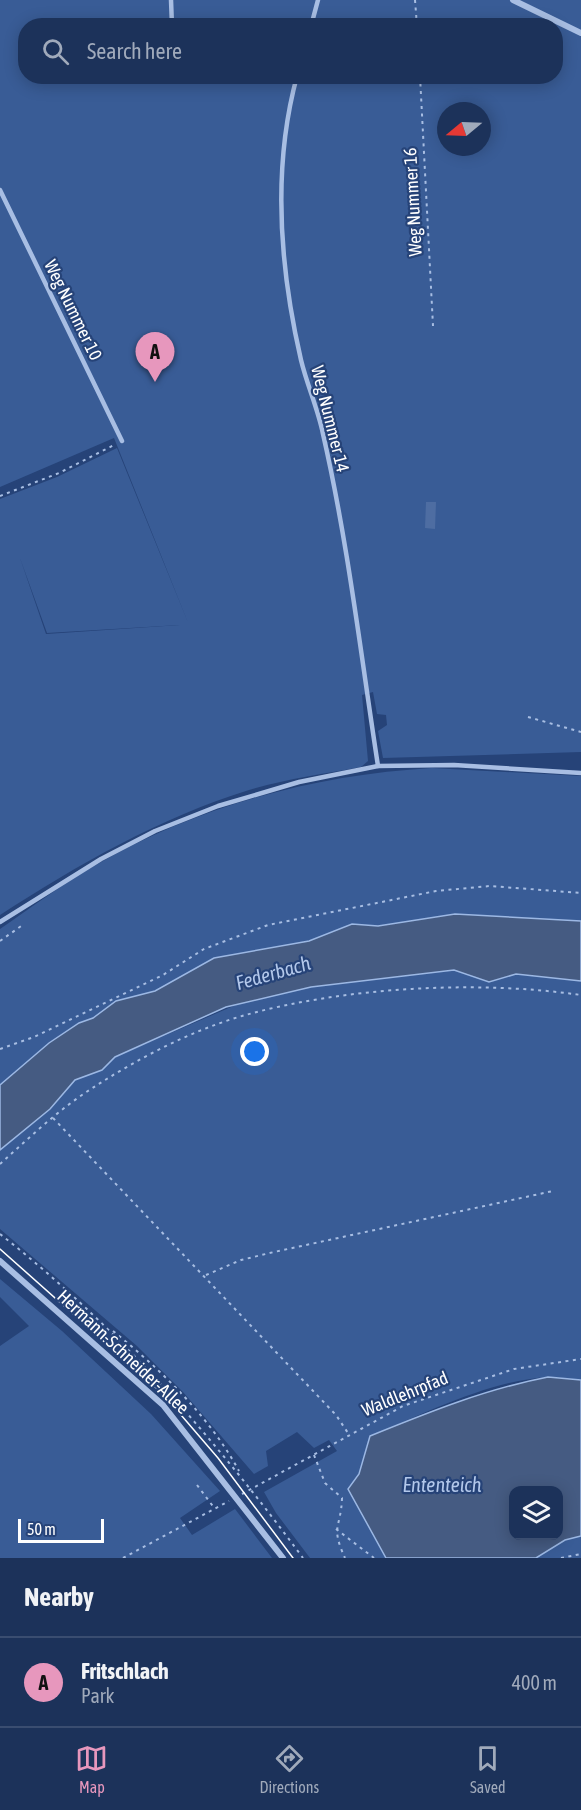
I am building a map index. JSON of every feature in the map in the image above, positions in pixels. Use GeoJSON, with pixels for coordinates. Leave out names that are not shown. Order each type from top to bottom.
{"type":"FeatureCollection","features":[{"type":"Feature","properties":{"kind":"street"},"geometry":{"type":"LineString","coordinates":[[513,0],[550,18]]}},
{"type":"Feature","properties":{"kind":"street"},"geometry":{"type":"LineString","coordinates":[[563,24],[581,33]]}},
{"type":"Feature","properties":{"kind":"street","name":"Hermann-Schneider-Allee"},"geometry":{"type":"LineString","coordinates":[[0,1261],[163,1405],[283,1558]]}},
{"type":"Feature","properties":{"kind":"lane"},"geometry":{"type":"LineString","coordinates":[[171,0],[172,18]]}},
{"type":"Feature","properties":{"kind":"lane"},"geometry":{"type":"LineString","coordinates":[[313,18],[318,0]]}},
{"type":"Feature","properties":{"kind":"lane","name":"Weg Nummer 14"},"geometry":{"type":"LineString","coordinates":[[296,84],[284,152],[281,210],[288,287],[301,361],[323,433],[378,766]]}},
{"type":"Feature","properties":{"kind":"lane","name":"Weg Nummer 10"},"geometry":{"type":"LineString","coordinates":[[0,190],[122,441]]}},
{"type":"Feature","properties":{"kind":"lane"},"geometry":{"type":"LineString","coordinates":[[0,922],[100,858],[155,831],[218,806],[299,782],[378,766],[454,765],[581,773]]}},
{"type":"Feature","properties":{"kind":"path"},"geometry":{"type":"LineString","coordinates":[[416,0],[417,18]]}},
{"type":"Feature","properties":{"kind":"path","name":"Weg Nummer 16"},"geometry":{"type":"LineString","coordinates":[[420,84],[433,326]]}},
{"type":"Feature","properties":{"kind":"path"},"geometry":{"type":"LineString","coordinates":[[0,496],[59,473],[122,441]]}},
{"type":"Feature","properties":{"kind":"path"},"geometry":{"type":"LineString","coordinates":[[528,717],[581,732]]}},
{"type":"Feature","properties":{"kind":"path"},"geometry":{"type":"LineString","coordinates":[[0,1049],[34,1037],[152,980],[204,949],[268,925],[436,891],[490,886],[581,893]]}},
{"type":"Feature","properties":{"kind":"path"},"geometry":{"type":"LineString","coordinates":[[0,941],[24,924]]}},
{"type":"Feature","properties":{"kind":"path"},"geometry":{"type":"LineString","coordinates":[[0,1164],[91,1089],[153,1054],[208,1028],[300,1002],[438,989],[527,990],[581,995]]}},
{"type":"Feature","properties":{"kind":"path"},"geometry":{"type":"LineString","coordinates":[[54,1118],[206,1275],[336,1415],[348,1434]]}},
{"type":"Feature","properties":{"kind":"path"},"geometry":{"type":"LineString","coordinates":[[206,1275],[241,1260],[274,1252],[553,1191]]}},
{"type":"Feature","properties":{"kind":"path"},"geometry":{"type":"LineString","coordinates":[[0,1234],[134,1348],[182,1395],[229,1453],[240,1473]]}},
{"type":"Feature","properties":{"kind":"path"},"geometry":{"type":"LineString","coordinates":[[107,1327],[130,1355],[177,1400],[240,1473],[303,1558]]}},
{"type":"Feature","properties":{"kind":"path","name":"Waldlehrpfad"},"geometry":{"type":"LineString","coordinates":[[123,1558],[403,1406],[486,1377],[581,1359]]}},
{"type":"Feature","properties":{"kind":"path"},"geometry":{"type":"LineString","coordinates":[[314,1455],[325,1484],[342,1498],[335,1528],[337,1540],[345,1558]]}},
{"type":"Feature","properties":{"kind":"path"},"geometry":{"type":"LineString","coordinates":[[197,1485],[216,1509]]}},
{"type":"Feature","properties":{"kind":"path"},"geometry":{"type":"LineString","coordinates":[[335,1528],[374,1558]]}},
{"type":"Feature","properties":{"kind":"path"},"geometry":{"type":"LineString","coordinates":[[561,1558],[581,1554]]}},
{"type":"Feature","properties":{"kind":"shaded area"},"geometry":{"type":"Polygon","coordinates":[[[0,0],[581,0],[581,752],[383,758],[378,731],[387,725],[386,715],[377,714],[373,692],[362,695],[368,761],[361,767],[263,786],[183,814],[90,860],[0,915],[0,499],[57,477],[117,448],[189,625],[114,438],[0,487],[0,0]],[[20,558],[46,634],[180,625],[47,633],[20,558]]]}},
{"type":"Feature","properties":{"kind":"shaded area"},"geometry":{"type":"Polygon","coordinates":[[[432,768],[581,776],[581,921],[455,914],[378,926],[352,924],[309,941],[214,958],[155,991],[116,1001],[93,1018],[79,1023],[49,1043],[0,1085],[0,929],[94,866],[174,826],[215,810],[300,786],[388,772],[432,768]]]}},
{"type":"Feature","properties":{"kind":"shaded area"},"geometry":{"type":"Polygon","coordinates":[[[454,970],[489,982],[516,974],[581,981],[581,1380],[549,1377],[504,1384],[458,1399],[370,1436],[359,1474],[372,1528],[386,1558],[310,1558],[276,1513],[264,1492],[337,1451],[329,1440],[314,1448],[297,1432],[266,1451],[268,1466],[254,1474],[183,1392],[137,1346],[0,1229],[0,1150],[50,1109],[75,1080],[102,1070],[115,1057],[245,1001],[311,987],[454,970]]]}},
{"type":"Feature","properties":{"kind":"shaded area"},"geometry":{"type":"Polygon","coordinates":[[[0,1279],[62,1331],[151,1414],[220,1491],[180,1518],[192,1535],[235,1509],[272,1558],[0,1558],[0,1346],[29,1326],[0,1297],[0,1279]]]}},
{"type":"Feature","properties":{"kind":"shaded area"},"geometry":{"type":"Polygon","coordinates":[[[581,1536],[581,1558],[536,1558],[565,1540],[581,1536]]]}},
{"type":"Feature","properties":{"kind":"water","name":"Federbach"},"geometry":{"type":"Polygon","coordinates":[[[455,914],[581,921],[581,981],[516,974],[489,982],[454,970],[311,987],[226,1007],[115,1057],[102,1070],[75,1080],[50,1109],[0,1150],[0,1085],[49,1043],[79,1023],[93,1018],[116,1001],[155,991],[214,958],[309,941],[352,924],[378,926],[455,914]]]}},
{"type":"Feature","properties":{"kind":"water","name":"Ententeich"},"geometry":{"type":"Polygon","coordinates":[[[548,1377],[581,1380],[581,1536],[565,1540],[536,1558],[386,1558],[348,1489],[359,1474],[370,1436],[458,1402],[548,1377]]]}},
{"type":"Feature","properties":{"kind":"building"},"geometry":{"type":"Polygon","coordinates":[[[426,502],[436,502],[435,529],[425,528],[426,502]]]}},
{"type":"Feature","properties":{"kind":"tram line"},"geometry":{"type":"LineString","coordinates":[[0,1249],[163,1394],[218,1458],[293,1558]]}},
{"type":"Feature","properties":{"kind":"place","name":"Fritschlach"},"geometry":{"type":"Point","coordinates":[155,382]}}]}
